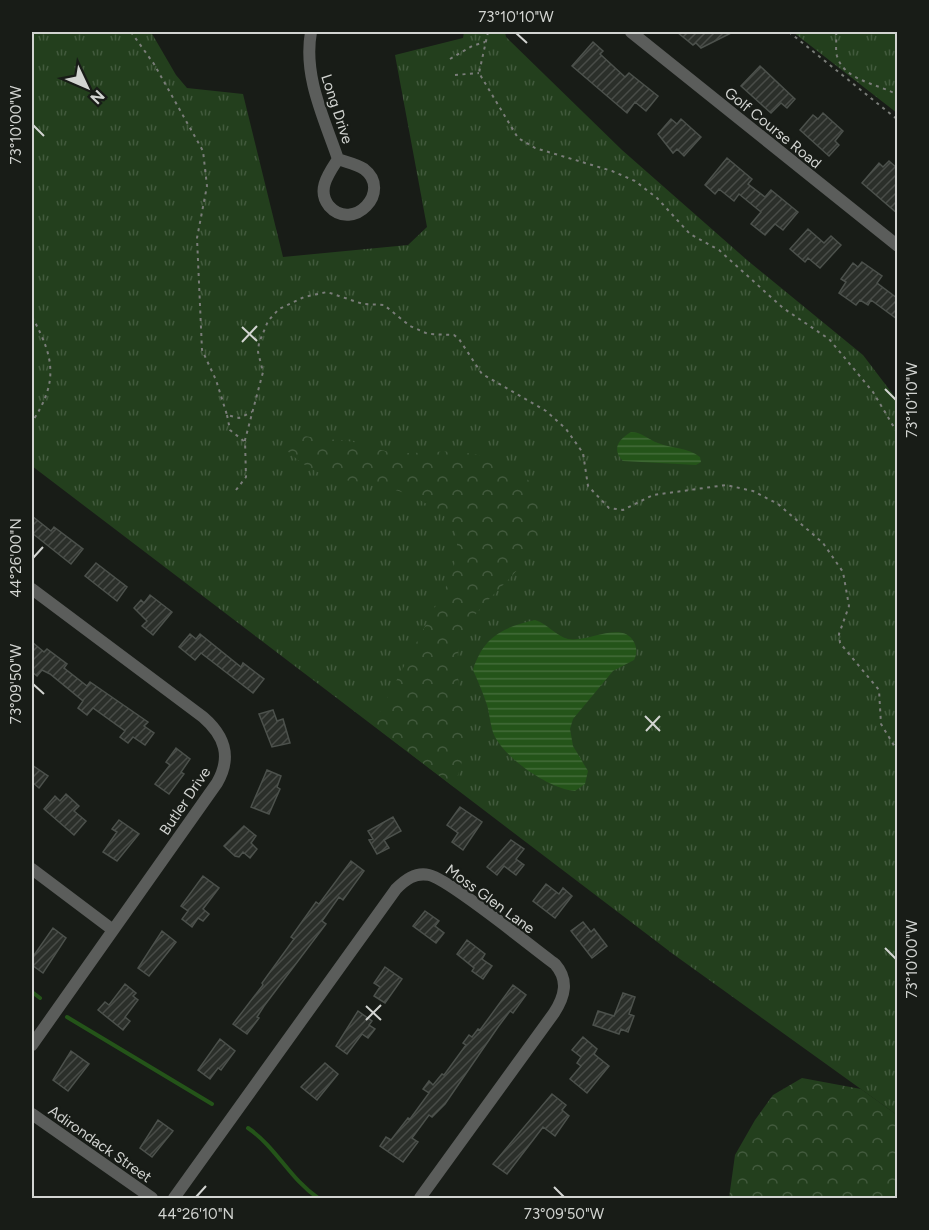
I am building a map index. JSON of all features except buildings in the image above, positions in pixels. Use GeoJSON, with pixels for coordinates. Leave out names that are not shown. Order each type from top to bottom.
{"type":"FeatureCollection","features":[{"type":"Feature","properties":{"kind":"street","name":"Long Drive"},"geometry":{"type":"LineString","coordinates":[[311,32],[308,52],[312,82],[338,159],[325,181],[325,197],[330,207],[339,213],[356,214],[365,209],[372,200],[374,190],[372,179],[361,168],[338,159]]}},
{"type":"Feature","properties":{"kind":"street","name":"Golf Course Road"},"geometry":{"type":"LineString","coordinates":[[632,32],[897,246]]}},
{"type":"Feature","properties":{"kind":"street","name":"Butler Drive"},"geometry":{"type":"LineString","coordinates":[[32,589],[203,717],[218,732],[226,748],[226,765],[217,783],[32,1044]]}},
{"type":"Feature","properties":{"kind":"street"},"geometry":{"type":"LineString","coordinates":[[32,869],[113,930]]}},
{"type":"Feature","properties":{"kind":"street","name":"Moss Glen Lane"},"geometry":{"type":"LineString","coordinates":[[174,1198],[396,889],[405,880],[425,874],[446,883],[555,964],[561,971],[565,986],[564,994],[554,1013],[420,1198]]}},
{"type":"Feature","properties":{"kind":"street","name":"Adirondack Street"},"geometry":{"type":"LineString","coordinates":[[32,1114],[152,1198]]}},
{"type":"Feature","properties":{"kind":"path"},"geometry":{"type":"LineString","coordinates":[[131,32],[154,64],[203,151],[207,186],[197,238],[202,350],[216,380],[232,433],[245,442]]}},
{"type":"Feature","properties":{"kind":"path"},"geometry":{"type":"LineString","coordinates":[[488,32],[479,73],[510,129],[518,138],[534,148],[602,168],[635,181],[657,198],[690,234],[719,250],[792,316],[829,339],[873,392],[897,434]]}},
{"type":"Feature","properties":{"kind":"path"},"geometry":{"type":"LineString","coordinates":[[789,32],[897,120]]}},
{"type":"Feature","properties":{"kind":"path"},"geometry":{"type":"LineString","coordinates":[[836,32],[838,58],[844,68],[864,81],[897,95]]}},
{"type":"Feature","properties":{"kind":"path"},"geometry":{"type":"LineString","coordinates":[[450,59],[472,46],[485,42]]}},
{"type":"Feature","properties":{"kind":"path"},"geometry":{"type":"LineString","coordinates":[[455,75],[479,73]]}},
{"type":"Feature","properties":{"kind":"path"},"geometry":{"type":"LineString","coordinates":[[236,490],[246,477],[245,442],[263,372],[258,352],[259,343],[268,321],[279,309],[293,301],[327,292],[363,304],[384,305],[410,326],[428,334],[454,335],[482,374],[546,411],[566,429],[583,453],[588,486],[609,508],[623,510],[653,495],[683,493],[717,486],[742,488],[763,495],[778,504],[811,531],[838,562],[850,601],[839,634],[840,643],[879,690],[881,724],[897,752]]}},
{"type":"Feature","properties":{"kind":"path"},"geometry":{"type":"LineString","coordinates":[[32,317],[41,333],[51,369],[48,394],[32,422]]}},
{"type":"Feature","properties":{"kind":"path"},"geometry":{"type":"LineString","coordinates":[[227,415],[239,418],[252,412]]}},
{"type":"Feature","properties":{"kind":"green space"},"geometry":{"type":"Polygon","coordinates":[[[32,32],[151,32],[176,75],[187,88],[243,94],[283,257],[408,245],[427,227],[395,55],[463,38],[464,32],[505,32],[506,37],[622,150],[747,260],[863,355],[898,401],[897,1115],[673,954],[32,466],[32,32]]]}},
{"type":"Feature","properties":{"kind":"green space"},"geometry":{"type":"Polygon","coordinates":[[[793,32],[897,32],[897,113],[793,32]]]}},
{"type":"Feature","properties":{"kind":"green space"},"geometry":{"type":"Polygon","coordinates":[[[298,435],[359,443],[391,452],[459,452],[480,456],[500,462],[517,471],[531,483],[540,497],[543,514],[540,533],[529,555],[480,609],[464,634],[459,648],[457,668],[466,737],[463,759],[454,787],[373,725],[452,575],[457,549],[456,534],[444,516],[409,495],[375,484],[333,478],[306,466],[286,450],[298,435]]]}},
{"type":"Feature","properties":{"kind":"green space"},"geometry":{"type":"Polygon","coordinates":[[[802,1078],[861,1089],[897,1115],[897,1198],[729,1198],[735,1155],[755,1120],[773,1095],[802,1078]]]}},
{"type":"Feature","properties":{"kind":"shaded area"},"geometry":{"type":"Polygon","coordinates":[[[631,432],[639,433],[664,445],[690,451],[700,457],[701,462],[696,465],[623,461],[619,457],[617,448],[620,441],[631,432]]]}},
{"type":"Feature","properties":{"kind":"shaded area"},"geometry":{"type":"Polygon","coordinates":[[[535,620],[568,639],[613,632],[629,636],[636,646],[634,660],[613,671],[573,719],[570,729],[573,746],[588,771],[585,784],[575,791],[554,785],[530,772],[501,746],[493,733],[487,705],[473,670],[482,649],[496,635],[513,626],[535,620]]]}},
{"type":"Feature","properties":{"kind":"waterway"},"geometry":{"type":"LineString","coordinates":[[32,992],[40,998]]}},
{"type":"Feature","properties":{"kind":"waterway"},"geometry":{"type":"LineString","coordinates":[[67,1017],[212,1104]]}},
{"type":"Feature","properties":{"kind":"waterway"},"geometry":{"type":"LineString","coordinates":[[248,1128],[267,1144],[299,1182],[318,1198]]}}]}
